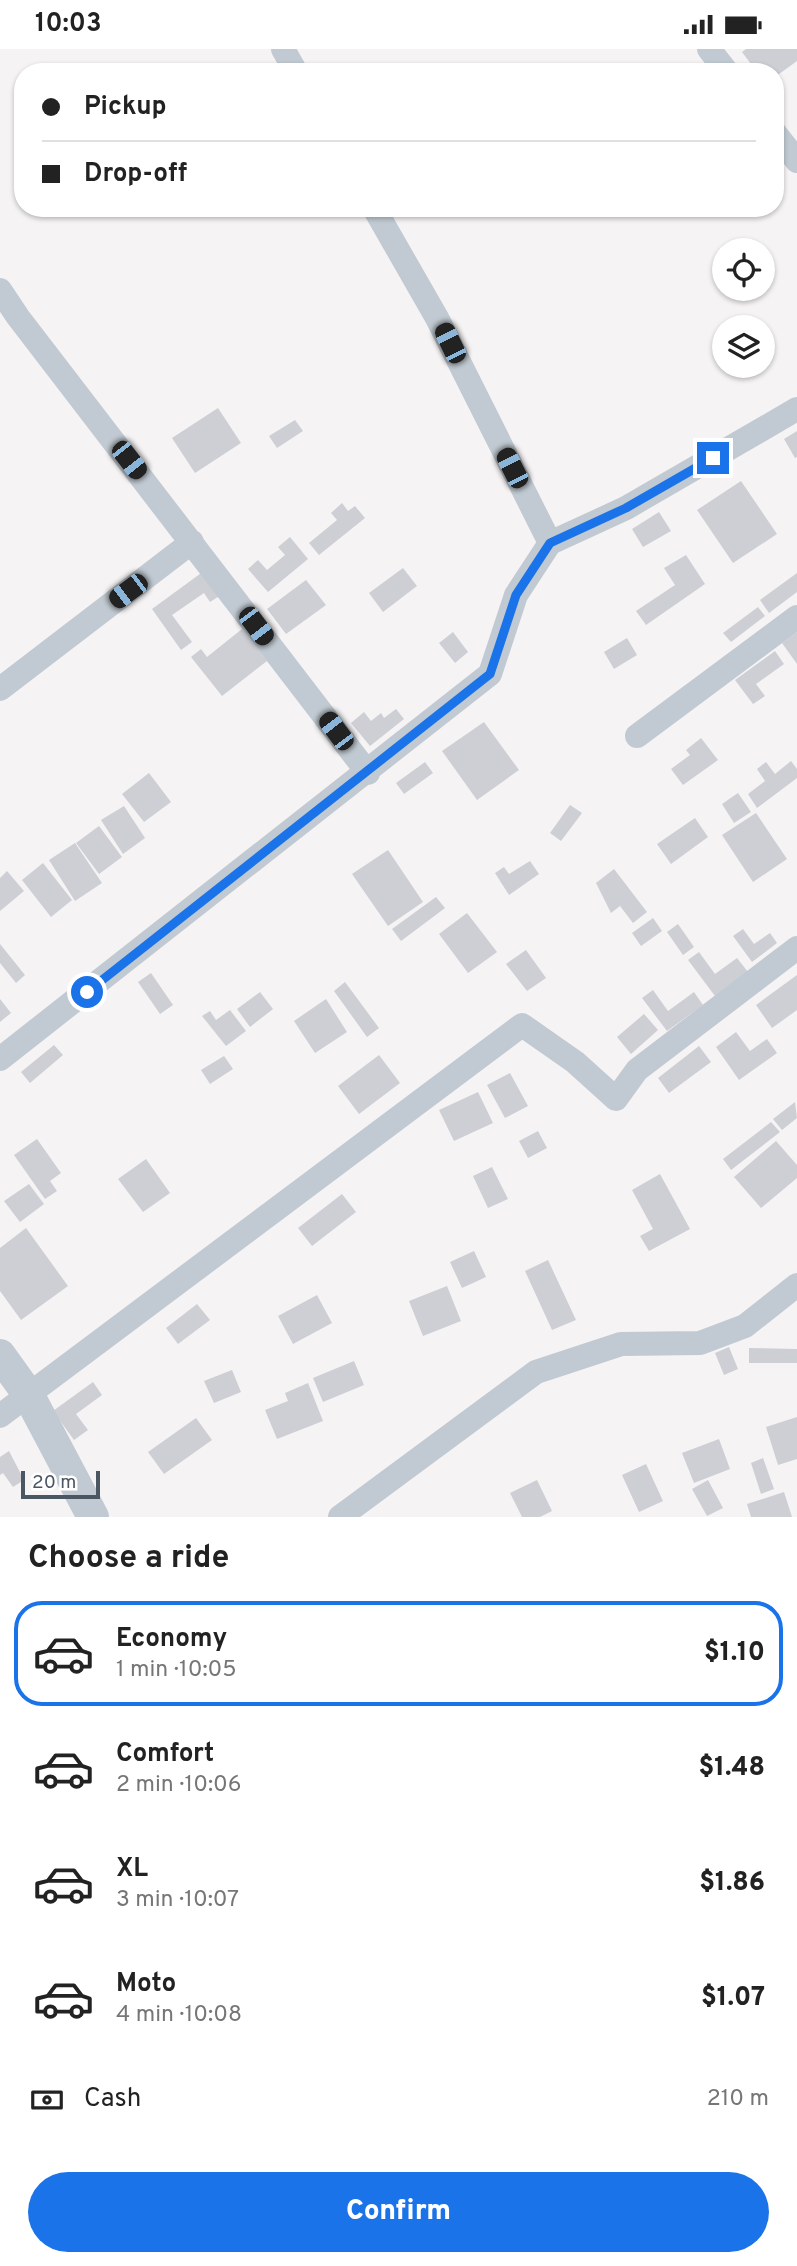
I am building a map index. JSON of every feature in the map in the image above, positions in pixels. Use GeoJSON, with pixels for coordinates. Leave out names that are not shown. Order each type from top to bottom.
{"type":"FeatureCollection","features":[{"type":"Feature","properties":{"kind":"street"},"geometry":{"type":"LineString","coordinates":[[709,49],[720,63]]}},
{"type":"Feature","properties":{"kind":"street"},"geometry":{"type":"LineString","coordinates":[[784,144],[797,161]]}},
{"type":"Feature","properties":{"kind":"street"},"geometry":{"type":"LineString","coordinates":[[379,217],[437,318],[550,543]]}},
{"type":"Feature","properties":{"kind":"street"},"geometry":{"type":"LineString","coordinates":[[0,290],[9,324],[192,542],[368,772]]}},
{"type":"Feature","properties":{"kind":"street"},"geometry":{"type":"LineString","coordinates":[[0,1059],[490,674],[516,595],[550,543],[626,508],[797,409]]}},
{"type":"Feature","properties":{"kind":"street"},"geometry":{"type":"LineString","coordinates":[[0,689],[192,542]]}},
{"type":"Feature","properties":{"kind":"street"},"geometry":{"type":"LineString","coordinates":[[637,736],[797,617]]}},
{"type":"Feature","properties":{"kind":"street"},"geometry":{"type":"LineString","coordinates":[[0,1416],[522,1025],[575,1062],[616,1099],[637,1070],[797,948]]}},
{"type":"Feature","properties":{"kind":"street"},"geometry":{"type":"LineString","coordinates":[[340,1517],[536,1372],[621,1343],[700,1343],[745,1326],[797,1285]]}},
{"type":"Feature","properties":{"kind":"street"},"geometry":{"type":"LineString","coordinates":[[0,1355],[28,1394],[93,1517]]}},
{"type":"Feature","properties":{"kind":"building"},"geometry":{"type":"Polygon","coordinates":[[[746,49],[797,49],[797,61],[784,70],[784,63],[750,63],[742,52],[746,49]]]}},
{"type":"Feature","properties":{"kind":"building"},"geometry":{"type":"Polygon","coordinates":[[[218,408],[241,443],[195,473],[172,438],[218,408]]]}},
{"type":"Feature","properties":{"kind":"building"},"geometry":{"type":"Polygon","coordinates":[[[295,420],[303,431],[277,448],[269,436],[295,420]]]}},
{"type":"Feature","properties":{"kind":"building"},"geometry":{"type":"Polygon","coordinates":[[[797,431],[797,457],[795,458],[784,439],[797,431]]]}},
{"type":"Feature","properties":{"kind":"building"},"geometry":{"type":"Polygon","coordinates":[[[741,481],[777,534],[733,563],[697,510],[741,481]]]}},
{"type":"Feature","properties":{"kind":"building"},"geometry":{"type":"Polygon","coordinates":[[[342,503],[348,511],[355,506],[365,518],[319,555],[309,543],[337,520],[331,513],[342,503]]]}},
{"type":"Feature","properties":{"kind":"building"},"geometry":{"type":"Polygon","coordinates":[[[659,512],[671,531],[643,547],[632,529],[659,512]]]}},
{"type":"Feature","properties":{"kind":"building"},"geometry":{"type":"Polygon","coordinates":[[[290,537],[308,559],[268,592],[248,569],[258,560],[267,570],[285,555],[278,547],[290,537]]]}},
{"type":"Feature","properties":{"kind":"building"},"geometry":{"type":"Polygon","coordinates":[[[686,555],[705,584],[646,625],[636,611],[675,585],[664,568],[686,555]]]}},
{"type":"Feature","properties":{"kind":"building"},"geometry":{"type":"Polygon","coordinates":[[[403,568],[417,586],[383,612],[369,593],[403,568]]]}},
{"type":"Feature","properties":{"kind":"building"},"geometry":{"type":"Polygon","coordinates":[[[204,571],[221,595],[210,602],[204,593],[172,615],[192,642],[181,650],[152,609],[204,571]]]}},
{"type":"Feature","properties":{"kind":"building"},"geometry":{"type":"Polygon","coordinates":[[[797,573],[797,592],[769,613],[760,600],[797,573]]]}},
{"type":"Feature","properties":{"kind":"building"},"geometry":{"type":"Polygon","coordinates":[[[306,580],[326,605],[286,634],[267,609],[306,580]]]}},
{"type":"Feature","properties":{"kind":"building"},"geometry":{"type":"Polygon","coordinates":[[[758,607],[765,616],[731,642],[723,633],[758,607]]]}},
{"type":"Feature","properties":{"kind":"building"},"geometry":{"type":"Polygon","coordinates":[[[242,629],[267,661],[222,696],[191,657],[201,649],[207,657],[242,629]]]}},
{"type":"Feature","properties":{"kind":"building"},"geometry":{"type":"Polygon","coordinates":[[[453,632],[468,652],[455,663],[439,643],[453,632]]]}},
{"type":"Feature","properties":{"kind":"building"},"geometry":{"type":"Polygon","coordinates":[[[797,632],[797,664],[782,643],[797,632]]]}},
{"type":"Feature","properties":{"kind":"building"},"geometry":{"type":"Polygon","coordinates":[[[627,638],[637,655],[614,669],[604,652],[627,638]]]}},
{"type":"Feature","properties":{"kind":"building"},"geometry":{"type":"Polygon","coordinates":[[[775,651],[784,664],[756,684],[765,696],[753,704],[735,680],[775,651]]]}},
{"type":"Feature","properties":{"kind":"building"},"geometry":{"type":"Polygon","coordinates":[[[396,709],[404,719],[370,746],[351,723],[364,712],[371,721],[381,713],[384,718],[396,709]]]}},
{"type":"Feature","properties":{"kind":"building"},"geometry":{"type":"Polygon","coordinates":[[[484,722],[519,770],[477,800],[442,751],[484,722]]]}},
{"type":"Feature","properties":{"kind":"building"},"geometry":{"type":"Polygon","coordinates":[[[701,738],[718,760],[683,785],[671,769],[690,755],[686,750],[701,738]]]}},
{"type":"Feature","properties":{"kind":"building"},"geometry":{"type":"Polygon","coordinates":[[[791,761],[797,769],[797,778],[757,808],[748,794],[765,781],[757,769],[766,762],[775,774],[791,761]]]}},
{"type":"Feature","properties":{"kind":"building"},"geometry":{"type":"Polygon","coordinates":[[[425,762],[433,773],[404,794],[396,783],[425,762]]]}},
{"type":"Feature","properties":{"kind":"building"},"geometry":{"type":"Polygon","coordinates":[[[149,773],[171,802],[144,822],[122,794],[149,773]]]}},
{"type":"Feature","properties":{"kind":"building"},"geometry":{"type":"Polygon","coordinates":[[[738,793],[751,812],[734,823],[722,804],[738,793]]]}},
{"type":"Feature","properties":{"kind":"building"},"geometry":{"type":"Polygon","coordinates":[[[570,805],[582,813],[561,841],[550,833],[570,805]]]}},
{"type":"Feature","properties":{"kind":"building"},"geometry":{"type":"Polygon","coordinates":[[[124,806],[145,838],[123,854],[101,820],[124,806]]]}},
{"type":"Feature","properties":{"kind":"building"},"geometry":{"type":"Polygon","coordinates":[[[756,813],[787,859],[753,882],[722,835],[756,813]]]}},
{"type":"Feature","properties":{"kind":"building"},"geometry":{"type":"Polygon","coordinates":[[[695,818],[708,837],[671,864],[657,844],[695,818]]]}},
{"type":"Feature","properties":{"kind":"building"},"geometry":{"type":"Polygon","coordinates":[[[99,826],[122,857],[99,874],[76,843],[99,826]]]}},
{"type":"Feature","properties":{"kind":"building"},"geometry":{"type":"Polygon","coordinates":[[[75,843],[102,883],[75,901],[49,860],[75,843]]]}},
{"type":"Feature","properties":{"kind":"building"},"geometry":{"type":"Polygon","coordinates":[[[388,850],[423,902],[388,926],[352,874],[388,850]]]}},
{"type":"Feature","properties":{"kind":"building"},"geometry":{"type":"Polygon","coordinates":[[[530,861],[539,874],[509,895],[495,873],[504,867],[509,874],[530,861]]]}},
{"type":"Feature","properties":{"kind":"building"},"geometry":{"type":"Polygon","coordinates":[[[43,863],[72,900],[51,917],[22,880],[43,863]]]}},
{"type":"Feature","properties":{"kind":"building"},"geometry":{"type":"Polygon","coordinates":[[[614,869],[647,912],[633,923],[620,906],[611,913],[596,883],[614,869]]]}},
{"type":"Feature","properties":{"kind":"building"},"geometry":{"type":"Polygon","coordinates":[[[7,871],[24,891],[0,911],[0,878],[7,871]]]}},
{"type":"Feature","properties":{"kind":"building"},"geometry":{"type":"Polygon","coordinates":[[[436,897],[445,908],[401,941],[392,929],[436,897]]]}},
{"type":"Feature","properties":{"kind":"building"},"geometry":{"type":"Polygon","coordinates":[[[467,913],[497,952],[468,973],[439,934],[467,913]]]}},
{"type":"Feature","properties":{"kind":"building"},"geometry":{"type":"Polygon","coordinates":[[[653,918],[662,931],[641,946],[632,933],[653,918]]]}},
{"type":"Feature","properties":{"kind":"building"},"geometry":{"type":"Polygon","coordinates":[[[678,924],[694,947],[683,955],[667,932],[678,924]]]}},
{"type":"Feature","properties":{"kind":"building"},"geometry":{"type":"Polygon","coordinates":[[[743,929],[754,944],[770,933],[777,943],[752,962],[733,936],[743,929]]]}},
{"type":"Feature","properties":{"kind":"building"},"geometry":{"type":"Polygon","coordinates":[[[0,944],[25,975],[16,983],[0,963],[0,944]]]}},
{"type":"Feature","properties":{"kind":"building"},"geometry":{"type":"Polygon","coordinates":[[[526,950],[546,978],[527,991],[506,964],[526,950]]]}},
{"type":"Feature","properties":{"kind":"building"},"geometry":{"type":"Polygon","coordinates":[[[699,952],[715,974],[737,958],[748,972],[715,996],[688,960],[699,952]]]}},
{"type":"Feature","properties":{"kind":"building"},"geometry":{"type":"Polygon","coordinates":[[[151,973],[173,1005],[160,1014],[138,982],[151,973]]]}},
{"type":"Feature","properties":{"kind":"building"},"geometry":{"type":"Polygon","coordinates":[[[797,975],[797,1010],[772,1028],[756,1005],[797,975]]]}},
{"type":"Feature","properties":{"kind":"building"},"geometry":{"type":"Polygon","coordinates":[[[345,982],[379,1028],[367,1037],[334,991],[345,982]]]}},
{"type":"Feature","properties":{"kind":"building"},"geometry":{"type":"Polygon","coordinates":[[[653,990],[668,1011],[694,992],[703,1005],[667,1031],[642,998],[653,990]]]}},
{"type":"Feature","properties":{"kind":"building"},"geometry":{"type":"Polygon","coordinates":[[[260,992],[273,1009],[250,1027],[237,1009],[260,992]]]}},
{"type":"Feature","properties":{"kind":"building"},"geometry":{"type":"Polygon","coordinates":[[[0,999],[11,1013],[0,1022],[0,999]]]}},
{"type":"Feature","properties":{"kind":"building"},"geometry":{"type":"Polygon","coordinates":[[[326,999],[347,1032],[315,1053],[294,1021],[326,999]]]}},
{"type":"Feature","properties":{"kind":"building"},"geometry":{"type":"Polygon","coordinates":[[[230,1010],[246,1031],[226,1046],[202,1016],[210,1011],[216,1020],[230,1010]]]}},
{"type":"Feature","properties":{"kind":"building"},"geometry":{"type":"Polygon","coordinates":[[[644,1014],[658,1030],[631,1054],[617,1037],[644,1014]]]}},
{"type":"Feature","properties":{"kind":"building"},"geometry":{"type":"Polygon","coordinates":[[[736,1032],[750,1051],[767,1039],[777,1053],[739,1080],[716,1047],[736,1032]]]}},
{"type":"Feature","properties":{"kind":"building"},"geometry":{"type":"Polygon","coordinates":[[[54,1045],[63,1055],[30,1083],[21,1072],[54,1045]]]}},
{"type":"Feature","properties":{"kind":"building"},"geometry":{"type":"Polygon","coordinates":[[[699,1046],[711,1062],[669,1093],[658,1078],[699,1046]]]}},
{"type":"Feature","properties":{"kind":"building"},"geometry":{"type":"Polygon","coordinates":[[[379,1055],[400,1083],[359,1114],[338,1086],[379,1055]]]}},
{"type":"Feature","properties":{"kind":"building"},"geometry":{"type":"Polygon","coordinates":[[[224,1056],[233,1069],[210,1084],[201,1070],[224,1056]]]}},
{"type":"Feature","properties":{"kind":"building"},"geometry":{"type":"Polygon","coordinates":[[[510,1073],[528,1106],[505,1118],[487,1085],[510,1073]]]}},
{"type":"Feature","properties":{"kind":"building"},"geometry":{"type":"Polygon","coordinates":[[[478,1092],[493,1123],[454,1141],[439,1110],[478,1092]]]}},
{"type":"Feature","properties":{"kind":"building"},"geometry":{"type":"Polygon","coordinates":[[[795,1102],[797,1118],[782,1130],[773,1119],[795,1102]]]}},
{"type":"Feature","properties":{"kind":"building"},"geometry":{"type":"Polygon","coordinates":[[[771,1122],[780,1132],[731,1170],[723,1159],[771,1122]]]}},
{"type":"Feature","properties":{"kind":"building"},"geometry":{"type":"Polygon","coordinates":[[[538,1131],[547,1148],[528,1158],[519,1141],[538,1131]]]}},
{"type":"Feature","properties":{"kind":"building"},"geometry":{"type":"Polygon","coordinates":[[[37,1139],[61,1173],[50,1181],[57,1191],[45,1199],[14,1155],[37,1139]]]}},
{"type":"Feature","properties":{"kind":"building"},"geometry":{"type":"Polygon","coordinates":[[[776,1141],[797,1165],[797,1178],[761,1208],[734,1177],[776,1141]]]}},
{"type":"Feature","properties":{"kind":"building"},"geometry":{"type":"Polygon","coordinates":[[[146,1159],[170,1193],[143,1212],[118,1179],[146,1159]]]}},
{"type":"Feature","properties":{"kind":"building"},"geometry":{"type":"Polygon","coordinates":[[[492,1167],[508,1199],[488,1208],[473,1176],[492,1167]]]}},
{"type":"Feature","properties":{"kind":"building"},"geometry":{"type":"Polygon","coordinates":[[[660,1174],[690,1229],[649,1251],[640,1236],[653,1229],[632,1190],[660,1174]]]}},
{"type":"Feature","properties":{"kind":"building"},"geometry":{"type":"Polygon","coordinates":[[[29,1184],[44,1204],[20,1222],[4,1201],[29,1184]]]}},
{"type":"Feature","properties":{"kind":"building"},"geometry":{"type":"Polygon","coordinates":[[[342,1194],[356,1212],[312,1246],[298,1228],[342,1194]]]}},
{"type":"Feature","properties":{"kind":"building"},"geometry":{"type":"Polygon","coordinates":[[[26,1228],[68,1286],[21,1320],[0,1291],[0,1248],[26,1228]]]}},
{"type":"Feature","properties":{"kind":"building"},"geometry":{"type":"Polygon","coordinates":[[[474,1251],[486,1277],[462,1288],[450,1262],[474,1251]]]}},
{"type":"Feature","properties":{"kind":"building"},"geometry":{"type":"Polygon","coordinates":[[[548,1260],[576,1320],[552,1330],[525,1271],[548,1260]]]}},
{"type":"Feature","properties":{"kind":"building"},"geometry":{"type":"Polygon","coordinates":[[[447,1286],[461,1321],[423,1336],[409,1301],[447,1286]]]}},
{"type":"Feature","properties":{"kind":"building"},"geometry":{"type":"Polygon","coordinates":[[[317,1295],[332,1323],[293,1344],[278,1316],[317,1295]]]}},
{"type":"Feature","properties":{"kind":"building"},"geometry":{"type":"Polygon","coordinates":[[[197,1304],[210,1320],[178,1344],[166,1328],[197,1304]]]}},
{"type":"Feature","properties":{"kind":"building"},"geometry":{"type":"Polygon","coordinates":[[[729,1347],[738,1369],[724,1375],[715,1353],[729,1347]]]}},
{"type":"Feature","properties":{"kind":"building"},"geometry":{"type":"Polygon","coordinates":[[[749,1348],[797,1349],[797,1363],[749,1363],[749,1348]]]}},
{"type":"Feature","properties":{"kind":"building"},"geometry":{"type":"Polygon","coordinates":[[[354,1361],[364,1385],[323,1402],[313,1378],[354,1361]]]}},
{"type":"Feature","properties":{"kind":"building"},"geometry":{"type":"Polygon","coordinates":[[[232,1370],[241,1392],[214,1403],[204,1381],[232,1370]]]}},
{"type":"Feature","properties":{"kind":"building"},"geometry":{"type":"Polygon","coordinates":[[[93,1382],[102,1395],[76,1414],[88,1430],[74,1440],[53,1411],[93,1382]]]}},
{"type":"Feature","properties":{"kind":"building"},"geometry":{"type":"Polygon","coordinates":[[[308,1383],[323,1421],[277,1439],[265,1410],[288,1401],[285,1393],[308,1383]]]}},
{"type":"Feature","properties":{"kind":"building"},"geometry":{"type":"Polygon","coordinates":[[[797,1417],[797,1459],[778,1465],[766,1427],[797,1417]]]}},
{"type":"Feature","properties":{"kind":"building"},"geometry":{"type":"Polygon","coordinates":[[[196,1418],[212,1440],[164,1474],[148,1452],[196,1418]]]}},
{"type":"Feature","properties":{"kind":"building"},"geometry":{"type":"Polygon","coordinates":[[[719,1439],[730,1469],[694,1483],[682,1453],[719,1439]]]}},
{"type":"Feature","properties":{"kind":"building"},"geometry":{"type":"Polygon","coordinates":[[[9,1451],[24,1480],[13,1487],[3,1473],[0,1475],[0,1457],[9,1451]]]}},
{"type":"Feature","properties":{"kind":"building"},"geometry":{"type":"Polygon","coordinates":[[[763,1458],[774,1489],[761,1494],[751,1463],[763,1458]]]}},
{"type":"Feature","properties":{"kind":"building"},"geometry":{"type":"Polygon","coordinates":[[[646,1464],[663,1501],[639,1512],[622,1475],[646,1464]]]}},
{"type":"Feature","properties":{"kind":"building"},"geometry":{"type":"Polygon","coordinates":[[[537,1480],[552,1511],[540,1517],[522,1517],[510,1493],[537,1480]]]}},
{"type":"Feature","properties":{"kind":"building"},"geometry":{"type":"Polygon","coordinates":[[[708,1480],[723,1508],[707,1516],[692,1489],[708,1480]]]}},
{"type":"Feature","properties":{"kind":"building"},"geometry":{"type":"Polygon","coordinates":[[[784,1492],[792,1517],[751,1517],[747,1504],[784,1492]]]}},
{"type":"Feature","properties":{"kind":"route"},"geometry":{"type":"LineString","coordinates":[[87,992],[490,674],[516,595],[550,543],[626,508],[713,458]]}}]}
